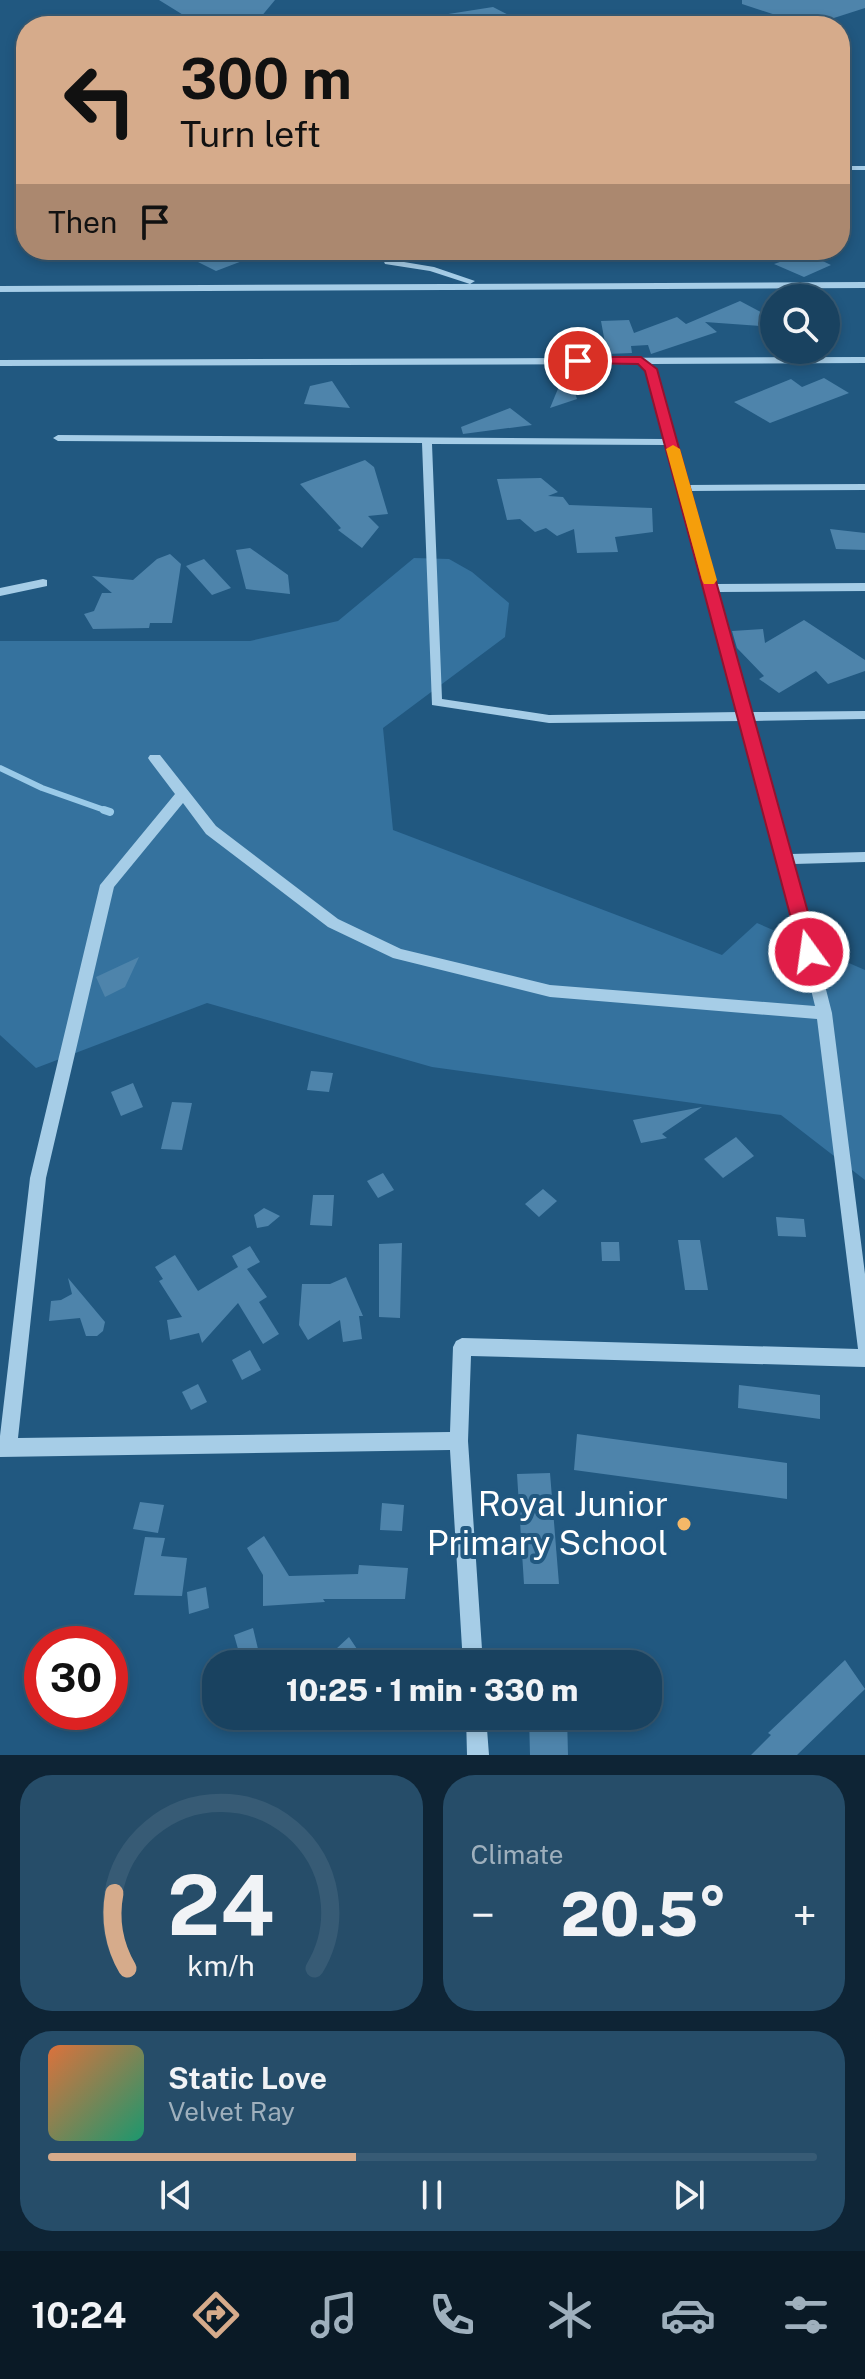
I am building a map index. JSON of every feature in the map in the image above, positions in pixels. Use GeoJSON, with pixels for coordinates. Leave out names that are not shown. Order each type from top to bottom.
{"type":"FeatureCollection","features":[{"type":"Feature","properties":{"kind":"street"},"geometry":{"type":"LineString","coordinates":[[387,260],[431,269],[486,286]]}},
{"type":"Feature","properties":{"kind":"street"},"geometry":{"type":"LineString","coordinates":[[0,289],[865,285]]}},
{"type":"Feature","properties":{"kind":"street"},"geometry":{"type":"LineString","coordinates":[[641,360],[651,369],[786,859],[824,1013],[865,1344]]}},
{"type":"Feature","properties":{"kind":"street"},"geometry":{"type":"LineString","coordinates":[[0,363],[865,360]]}},
{"type":"Feature","properties":{"kind":"street"},"geometry":{"type":"LineString","coordinates":[[58,438],[671,442]]}},
{"type":"Feature","properties":{"kind":"street"},"geometry":{"type":"LineString","coordinates":[[427,440],[436,702],[549,719],[865,715]]}},
{"type":"Feature","properties":{"kind":"street"},"geometry":{"type":"LineString","coordinates":[[684,488],[865,487]]}},
{"type":"Feature","properties":{"kind":"street"},"geometry":{"type":"LineString","coordinates":[[0,592],[43,583]]}},
{"type":"Feature","properties":{"kind":"street"},"geometry":{"type":"LineString","coordinates":[[711,588],[865,587]]}},
{"type":"Feature","properties":{"kind":"street"},"geometry":{"type":"LineString","coordinates":[[155,758],[211,830],[333,923],[398,954],[550,991],[824,1013]]}},
{"type":"Feature","properties":{"kind":"street"},"geometry":{"type":"LineString","coordinates":[[182,795],[107,885],[38,1178],[4,1448],[459,1441]]}},
{"type":"Feature","properties":{"kind":"street"},"geometry":{"type":"LineString","coordinates":[[786,859],[865,857]]}},
{"type":"Feature","properties":{"kind":"street"},"geometry":{"type":"LineString","coordinates":[[472,1650],[459,1441],[462,1347],[865,1358]]}},
{"type":"Feature","properties":{"kind":"street"},"geometry":{"type":"LineString","coordinates":[[477,1730],[478,1755]]}},
{"type":"Feature","properties":{"kind":"shaded area"},"geometry":{"type":"Polygon","coordinates":[[[414,558],[449,559],[472,572],[509,603],[505,637],[383,728],[393,830],[722,955],[757,923],[865,970],[865,1180],[781,1115],[432,1067],[207,1003],[36,1068],[0,1035],[0,641],[250,641],[338,621],[414,558]]]}},
{"type":"Feature","properties":{"kind":"building"},"geometry":{"type":"Polygon","coordinates":[[[159,0],[275,0],[262,16],[185,16],[159,0]]]}},
{"type":"Feature","properties":{"kind":"building"},"geometry":{"type":"Polygon","coordinates":[[[742,0],[865,0],[865,8],[840,16],[779,16],[742,4],[742,0]]]}},
{"type":"Feature","properties":{"kind":"building"},"geometry":{"type":"Polygon","coordinates":[[[493,7],[511,16],[442,16],[493,7]]]}},
{"type":"Feature","properties":{"kind":"building"},"geometry":{"type":"Polygon","coordinates":[[[194,260],[245,260],[216,271],[194,260]]]}},
{"type":"Feature","properties":{"kind":"building"},"geometry":{"type":"Polygon","coordinates":[[[786,260],[821,260],[831,265],[804,277],[774,264],[786,260]]]}},
{"type":"Feature","properties":{"kind":"building"},"geometry":{"type":"Polygon","coordinates":[[[740,301],[760,312],[760,326],[705,322],[717,332],[651,354],[648,345],[631,346],[632,353],[607,354],[601,321],[629,320],[634,333],[677,317],[686,324],[740,301]]]}},
{"type":"Feature","properties":{"kind":"building"},"geometry":{"type":"Polygon","coordinates":[[[567,367],[577,399],[550,408],[567,367]]]}},
{"type":"Feature","properties":{"kind":"building"},"geometry":{"type":"Polygon","coordinates":[[[824,378],[849,393],[770,423],[734,402],[791,379],[802,387],[824,378]]]}},
{"type":"Feature","properties":{"kind":"building"},"geometry":{"type":"Polygon","coordinates":[[[332,381],[350,408],[304,404],[310,386],[332,381]]]}},
{"type":"Feature","properties":{"kind":"building"},"geometry":{"type":"Polygon","coordinates":[[[510,408],[532,425],[463,434],[461,427],[510,408]]]}},
{"type":"Feature","properties":{"kind":"building"},"geometry":{"type":"Polygon","coordinates":[[[365,460],[374,467],[388,514],[368,516],[379,527],[362,548],[338,530],[341,528],[300,484],[365,460]]]}},
{"type":"Feature","properties":{"kind":"building"},"geometry":{"type":"Polygon","coordinates":[[[541,478],[558,492],[548,496],[563,497],[569,505],[652,508],[653,532],[615,537],[618,552],[577,553],[574,529],[557,536],[546,528],[535,532],[520,519],[507,520],[497,479],[541,478]]]}},
{"type":"Feature","properties":{"kind":"building"},"geometry":{"type":"Polygon","coordinates":[[[830,529],[865,533],[865,550],[836,549],[830,529]]]}},
{"type":"Feature","properties":{"kind":"building"},"geometry":{"type":"Polygon","coordinates":[[[250,548],[288,575],[290,594],[246,589],[236,550],[250,548]]]}},
{"type":"Feature","properties":{"kind":"building"},"geometry":{"type":"Polygon","coordinates":[[[170,554],[181,564],[172,623],[150,623],[149,628],[93,629],[84,614],[94,611],[102,593],[112,593],[92,576],[133,580],[157,559],[170,554]]]}},
{"type":"Feature","properties":{"kind":"building"},"geometry":{"type":"Polygon","coordinates":[[[204,559],[231,588],[212,595],[186,566],[204,559]]]}},
{"type":"Feature","properties":{"kind":"building"},"geometry":{"type":"Polygon","coordinates":[[[804,620],[865,660],[865,671],[828,684],[816,671],[779,693],[759,679],[764,676],[737,648],[732,631],[763,629],[765,643],[804,620]]]}},
{"type":"Feature","properties":{"kind":"building"},"geometry":{"type":"Polygon","coordinates":[[[139,957],[125,987],[105,997],[96,977],[139,957]]]}},
{"type":"Feature","properties":{"kind":"building"},"geometry":{"type":"Polygon","coordinates":[[[311,1071],[333,1073],[329,1092],[307,1090],[311,1071]]]}},
{"type":"Feature","properties":{"kind":"building"},"geometry":{"type":"Polygon","coordinates":[[[133,1083],[143,1107],[121,1116],[111,1092],[133,1083]]]}},
{"type":"Feature","properties":{"kind":"building"},"geometry":{"type":"Polygon","coordinates":[[[172,1102],[192,1103],[182,1150],[161,1149],[172,1102]]]}},
{"type":"Feature","properties":{"kind":"building"},"geometry":{"type":"Polygon","coordinates":[[[702,1107],[662,1134],[667,1138],[641,1143],[633,1120],[702,1107]]]}},
{"type":"Feature","properties":{"kind":"building"},"geometry":{"type":"Polygon","coordinates":[[[736,1137],[754,1156],[723,1178],[704,1159],[736,1137]]]}},
{"type":"Feature","properties":{"kind":"building"},"geometry":{"type":"Polygon","coordinates":[[[383,1173],[394,1190],[378,1198],[367,1181],[383,1173]]]}},
{"type":"Feature","properties":{"kind":"building"},"geometry":{"type":"Polygon","coordinates":[[[543,1189],[557,1201],[539,1217],[525,1204],[543,1189]]]}},
{"type":"Feature","properties":{"kind":"building"},"geometry":{"type":"Polygon","coordinates":[[[313,1195],[334,1195],[332,1226],[310,1225],[313,1195]]]}},
{"type":"Feature","properties":{"kind":"building"},"geometry":{"type":"Polygon","coordinates":[[[264,1208],[280,1216],[268,1226],[257,1228],[254,1215],[264,1208]]]}},
{"type":"Feature","properties":{"kind":"building"},"geometry":{"type":"Polygon","coordinates":[[[776,1217],[804,1219],[806,1237],[778,1236],[776,1217]]]}},
{"type":"Feature","properties":{"kind":"building"},"geometry":{"type":"Polygon","coordinates":[[[678,1240],[700,1240],[708,1290],[685,1290],[678,1240]]]}},
{"type":"Feature","properties":{"kind":"building"},"geometry":{"type":"Polygon","coordinates":[[[601,1242],[619,1242],[620,1261],[602,1261],[601,1242]]]}},
{"type":"Feature","properties":{"kind":"building"},"geometry":{"type":"Polygon","coordinates":[[[402,1243],[400,1318],[379,1317],[379,1244],[402,1243]]]}},
{"type":"Feature","properties":{"kind":"building"},"geometry":{"type":"Polygon","coordinates":[[[250,1246],[260,1262],[247,1269],[267,1297],[259,1302],[279,1334],[263,1344],[238,1303],[202,1343],[199,1333],[170,1340],[167,1320],[182,1317],[159,1281],[163,1279],[155,1267],[175,1255],[198,1291],[238,1267],[232,1256],[250,1246]]]}},
{"type":"Feature","properties":{"kind":"building"},"geometry":{"type":"Polygon","coordinates":[[[346,1277],[363,1316],[359,1316],[362,1339],[343,1342],[340,1320],[308,1340],[299,1325],[302,1284],[330,1284],[346,1277]]]}},
{"type":"Feature","properties":{"kind":"building"},"geometry":{"type":"Polygon","coordinates":[[[68,1278],[105,1322],[103,1331],[97,1336],[86,1336],[80,1318],[49,1321],[51,1301],[72,1294],[68,1278]]]}},
{"type":"Feature","properties":{"kind":"building"},"geometry":{"type":"Polygon","coordinates":[[[250,1350],[261,1370],[242,1380],[232,1360],[250,1350]]]}},
{"type":"Feature","properties":{"kind":"building"},"geometry":{"type":"Polygon","coordinates":[[[198,1384],[207,1402],[191,1410],[182,1392],[198,1384]]]}},
{"type":"Feature","properties":{"kind":"building"},"geometry":{"type":"Polygon","coordinates":[[[739,1385],[820,1395],[820,1419],[738,1408],[739,1385]]]}},
{"type":"Feature","properties":{"kind":"building"},"geometry":{"type":"Polygon","coordinates":[[[577,1434],[787,1463],[787,1499],[574,1470],[577,1434]]]}},
{"type":"Feature","properties":{"kind":"building"},"geometry":{"type":"Polygon","coordinates":[[[550,1473],[559,1584],[524,1584],[517,1474],[550,1473]]]}},
{"type":"Feature","properties":{"kind":"building"},"geometry":{"type":"Polygon","coordinates":[[[140,1502],[164,1505],[158,1533],[133,1529],[140,1502]]]}},
{"type":"Feature","properties":{"kind":"building"},"geometry":{"type":"Polygon","coordinates":[[[382,1503],[404,1505],[402,1531],[380,1530],[382,1503]]]}},
{"type":"Feature","properties":{"kind":"building"},"geometry":{"type":"Polygon","coordinates":[[[264,1536],[289,1576],[358,1574],[359,1565],[408,1568],[405,1599],[323,1599],[325,1602],[263,1606],[263,1575],[247,1548],[264,1536]]]}},
{"type":"Feature","properties":{"kind":"building"},"geometry":{"type":"Polygon","coordinates":[[[145,1537],[165,1538],[161,1556],[187,1558],[182,1596],[134,1595],[145,1537]]]}},
{"type":"Feature","properties":{"kind":"building"},"geometry":{"type":"Polygon","coordinates":[[[206,1587],[209,1608],[189,1614],[187,1592],[206,1587]]]}},
{"type":"Feature","properties":{"kind":"building"},"geometry":{"type":"Polygon","coordinates":[[[253,1628],[258,1649],[238,1650],[234,1635],[253,1628]]]}},
{"type":"Feature","properties":{"kind":"building"},"geometry":{"type":"Polygon","coordinates":[[[349,1637],[358,1650],[337,1650],[349,1637]]]}},
{"type":"Feature","properties":{"kind":"building"},"geometry":{"type":"Polygon","coordinates":[[[845,1660],[865,1689],[797,1755],[751,1755],[771,1735],[768,1733],[845,1660]]]}},
{"type":"Feature","properties":{"kind":"building"},"geometry":{"type":"Polygon","coordinates":[[[529,1730],[567,1730],[568,1755],[530,1755],[529,1730]]]}},
{"type":"Feature","properties":{"kind":"waterway"},"geometry":{"type":"LineString","coordinates":[[0,768],[42,788],[110,812],[104,810]]}},
{"type":"Feature","properties":{"kind":"slow traffic"},"geometry":{"type":"LineString","coordinates":[[673,449],[709,580]]}},
{"type":"Feature","properties":{"kind":"place","name":"Royal Junior Primary School"},"geometry":{"type":"Point","coordinates":[684,1524]}},
{"type":"Feature","properties":{"kind":"route"},"geometry":{"type":"LineString","coordinates":[[578,361],[641,360],[651,369],[809,952]]}}]}
